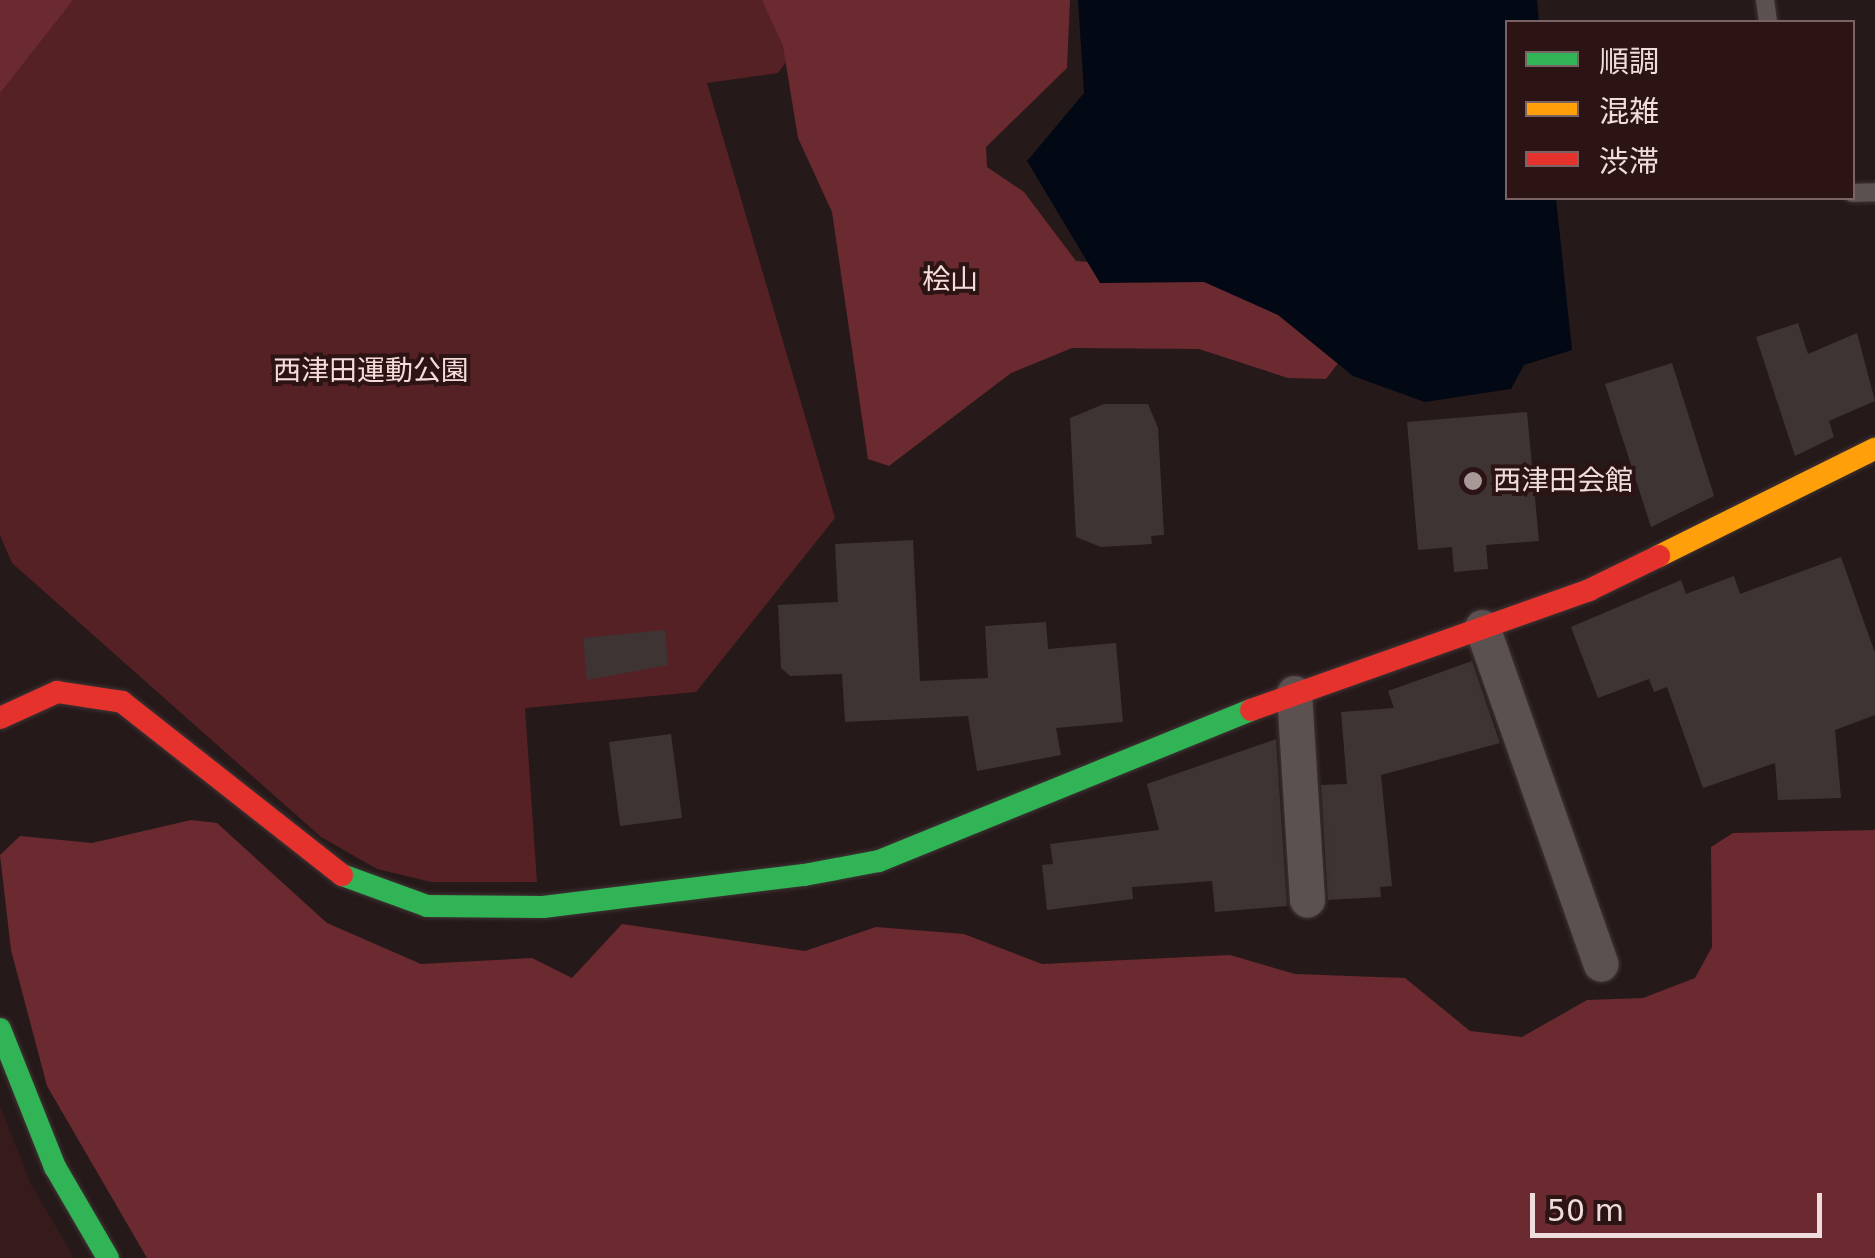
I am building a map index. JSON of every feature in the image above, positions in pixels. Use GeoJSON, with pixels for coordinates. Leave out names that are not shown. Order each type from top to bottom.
{"type":"FeatureCollection","features":[{"type":"Feature","properties":{"kind":"street"},"geometry":{"type":"LineString","coordinates":[[0,718],[57,692],[122,702],[348,879],[427,906],[489,909],[878,861],[1294,693],[1652,563],[1875,449]]}},
{"type":"Feature","properties":{"kind":"street"},"geometry":{"type":"LineString","coordinates":[[1482,627],[1600,964]]}},
{"type":"Feature","properties":{"kind":"street"},"geometry":{"type":"LineString","coordinates":[[1294,693],[1307,900]]}},
{"type":"Feature","properties":{"kind":"street"},"geometry":{"type":"LineString","coordinates":[[0,1029],[4,1048],[55,1168],[108,1258]]}},
{"type":"Feature","properties":{"kind":"shaded area"},"geometry":{"type":"Polygon","coordinates":[[[1078,0],[1537,0],[1539,20],[1505,20],[1505,200],[1556,200],[1572,350],[1524,365],[1511,389],[1425,402],[1353,376],[1278,315],[1204,282],[1100,283],[1027,161],[1084,93],[1078,0]]]}},
{"type":"Feature","properties":{"kind":"shaded area"},"geometry":{"type":"Polygon","coordinates":[[[0,1105],[30,1182],[74,1258],[0,1258],[0,1105]]]}},
{"type":"Feature","properties":{"kind":"green space"},"geometry":{"type":"Polygon","coordinates":[[[0,0],[73,0],[0,93],[0,0]]]}},
{"type":"Feature","properties":{"kind":"green space","name":"西津田運動公園"},"geometry":{"type":"Polygon","coordinates":[[[15,0],[798,0],[805,36],[778,73],[707,83],[835,518],[696,692],[525,708],[537,882],[431,882],[377,869],[321,837],[12,563],[0,535],[0,29],[15,0]]]}},
{"type":"Feature","properties":{"kind":"green space","name":"桧山"},"geometry":{"type":"Polygon","coordinates":[[[762,0],[1070,0],[1067,68],[986,147],[987,167],[1024,192],[1076,261],[1198,271],[1274,303],[1342,358],[1326,379],[1288,378],[1199,349],[1072,348],[1011,373],[889,466],[868,459],[832,212],[798,138],[783,46],[762,0]]]}},
{"type":"Feature","properties":{"kind":"green space"},"geometry":{"type":"Polygon","coordinates":[[[191,820],[217,823],[327,923],[421,964],[532,958],[572,978],[622,924],[805,951],[876,927],[964,934],[1042,964],[1230,955],[1295,974],[1405,978],[1470,1031],[1522,1037],[1587,1000],[1643,998],[1695,978],[1712,947],[1711,847],[1733,833],[1875,830],[1875,1258],[147,1258],[47,1086],[11,950],[0,855],[20,836],[92,843],[191,820]]]}},
{"type":"Feature","properties":{"kind":"building"},"geometry":{"type":"Polygon","coordinates":[[[1798,323],[1808,354],[1857,333],[1875,401],[1829,421],[1834,437],[1795,456],[1756,337],[1798,323]]]}},
{"type":"Feature","properties":{"kind":"building"},"geometry":{"type":"Polygon","coordinates":[[[1672,363],[1714,496],[1651,527],[1605,384],[1672,363]]]}},
{"type":"Feature","properties":{"kind":"building"},"geometry":{"type":"Polygon","coordinates":[[[1104,404],[1148,404],[1158,428],[1164,535],[1151,536],[1152,544],[1101,547],[1076,537],[1070,418],[1104,404]]]}},
{"type":"Feature","properties":{"kind":"building","name":"西津田会館"},"geometry":{"type":"Polygon","coordinates":[[[1527,412],[1539,541],[1486,545],[1488,569],[1454,572],[1452,547],[1418,550],[1407,422],[1527,412]]]}},
{"type":"Feature","properties":{"kind":"building"},"geometry":{"type":"Polygon","coordinates":[[[913,540],[920,681],[988,678],[985,626],[1046,622],[1048,649],[1116,643],[1123,722],[1056,728],[1061,755],[977,771],[968,716],[845,722],[842,674],[790,676],[781,668],[778,605],[838,602],[835,544],[913,540]]]}},
{"type":"Feature","properties":{"kind":"building"},"geometry":{"type":"Polygon","coordinates":[[[1841,557],[1875,653],[1875,715],[1835,730],[1841,798],[1778,800],[1775,763],[1703,788],[1667,687],[1654,692],[1649,679],[1598,698],[1571,627],[1681,580],[1686,594],[1734,576],[1740,594],[1841,557]]]}},
{"type":"Feature","properties":{"kind":"building"},"geometry":{"type":"Polygon","coordinates":[[[665,630],[668,665],[587,680],[583,638],[665,630]]]}},
{"type":"Feature","properties":{"kind":"building"},"geometry":{"type":"Polygon","coordinates":[[[1472,661],[1500,743],[1381,775],[1392,886],[1380,887],[1381,897],[1328,900],[1321,785],[1347,784],[1341,712],[1394,708],[1388,691],[1472,661]]]}},
{"type":"Feature","properties":{"kind":"building"},"geometry":{"type":"Polygon","coordinates":[[[671,734],[682,818],[620,826],[609,742],[671,734]]]}},
{"type":"Feature","properties":{"kind":"building"},"geometry":{"type":"Polygon","coordinates":[[[1276,739],[1287,906],[1215,912],[1212,881],[1132,887],[1133,899],[1047,910],[1042,865],[1053,864],[1050,844],[1159,830],[1147,784],[1276,739]]]}},
{"type":"Feature","properties":{"kind":"traffic: fast"},"geometry":{"type":"LineString","coordinates":[[342,875],[427,906],[543,907],[804,875],[879,861],[1251,710]]}},
{"type":"Feature","properties":{"kind":"traffic: fast"},"geometry":{"type":"LineString","coordinates":[[0,1029],[55,1167],[108,1258]]}},
{"type":"Feature","properties":{"kind":"traffic: slow"},"geometry":{"type":"LineString","coordinates":[[1659,556],[1875,449]]}},
{"type":"Feature","properties":{"kind":"traffic: jam"},"geometry":{"type":"LineString","coordinates":[[1251,710],[1589,590],[1659,556]]}},
{"type":"Feature","properties":{"kind":"traffic: jam"},"geometry":{"type":"LineString","coordinates":[[0,718],[57,692],[122,702],[342,875]]}},
{"type":"Feature","properties":{"kind":"place","name":"西津田会館"},"geometry":{"type":"Point","coordinates":[1473,481]}}]}
